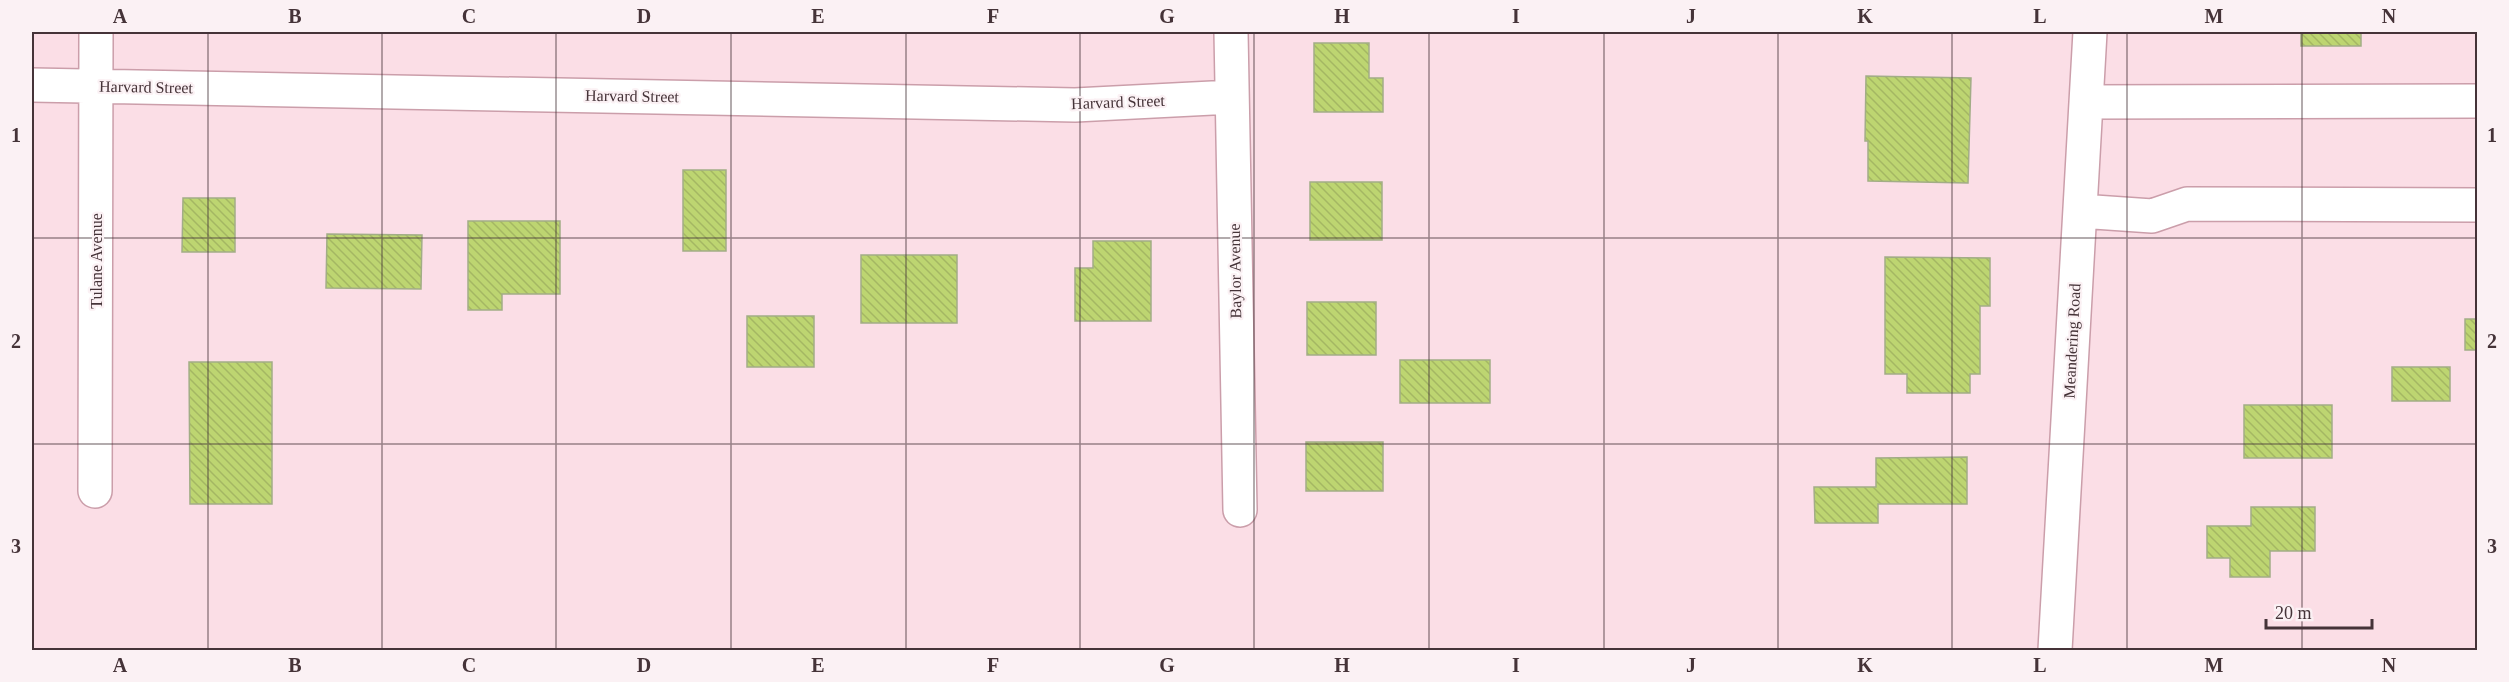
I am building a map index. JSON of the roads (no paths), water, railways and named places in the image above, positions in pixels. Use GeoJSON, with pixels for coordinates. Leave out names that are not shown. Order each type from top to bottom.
{"type":"FeatureCollection","features":[{"type":"Feature","properties":{"kind":"street","name":"Tulane Avenue"},"geometry":{"type":"LineString","coordinates":[[95,491],[96,32]]}},
{"type":"Feature","properties":{"kind":"street","name":"Baylor Avenue"},"geometry":{"type":"LineString","coordinates":[[1231,32],[1240,510]]}},
{"type":"Feature","properties":{"kind":"street","name":"Meandering Road"},"geometry":{"type":"LineString","coordinates":[[2055,651],[2090,32]]}},
{"type":"Feature","properties":{"kind":"street","name":"Harvard Street"},"geometry":{"type":"LineString","coordinates":[[32,85],[1075,105],[1232,97]]}},
{"type":"Feature","properties":{"kind":"street"},"geometry":{"type":"LineString","coordinates":[[2086,102],[2478,101]]}},
{"type":"Feature","properties":{"kind":"street"},"geometry":{"type":"LineString","coordinates":[[2079,211],[2152,216],[2187,204],[2478,205]]}}]}
